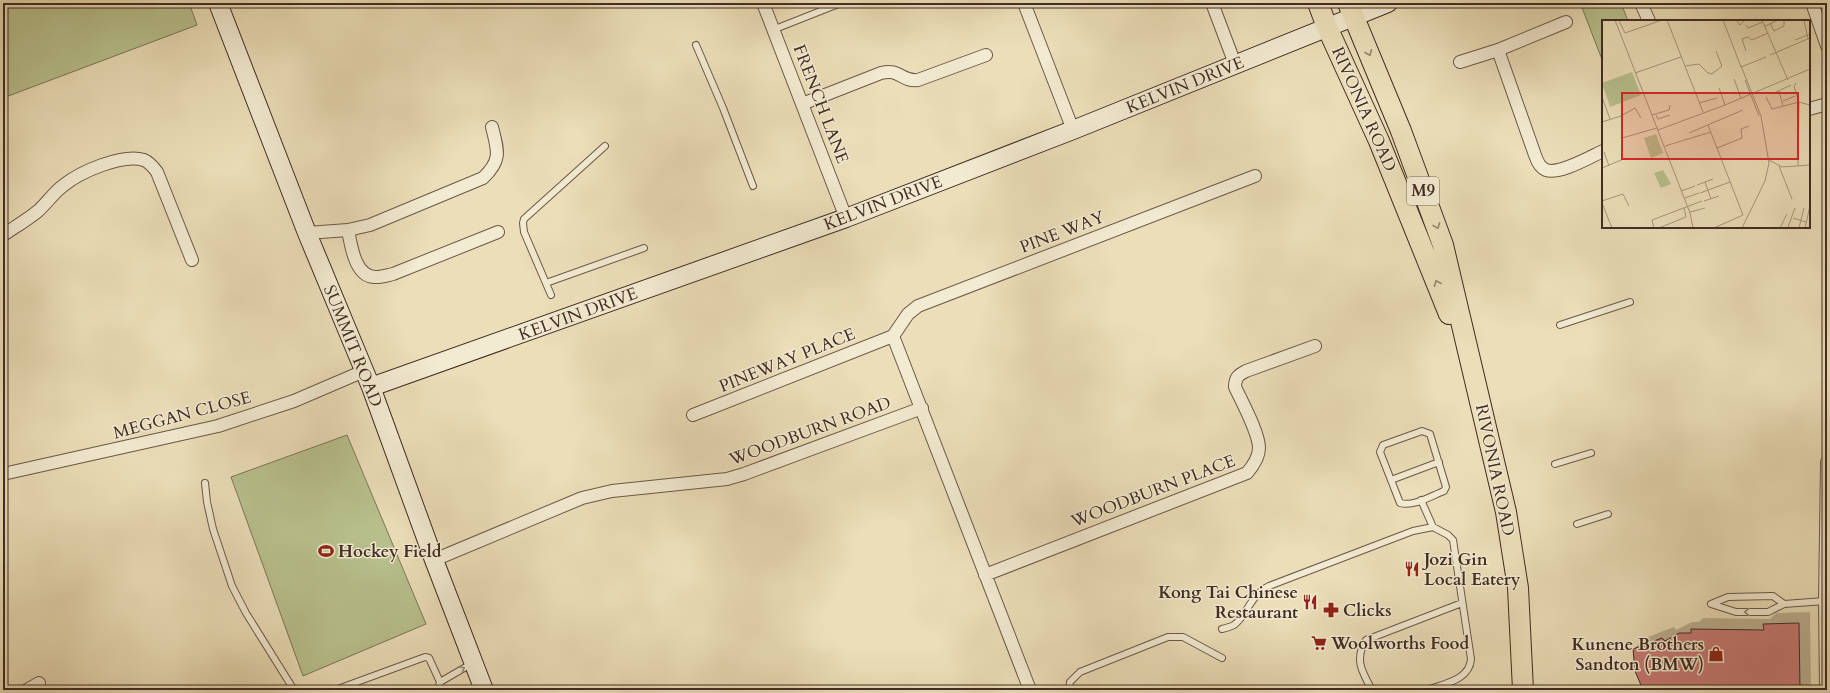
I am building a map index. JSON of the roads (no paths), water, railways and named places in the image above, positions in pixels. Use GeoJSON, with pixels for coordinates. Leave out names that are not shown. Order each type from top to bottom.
{"type":"FeatureCollection","features":[{"type":"Feature","properties":{"kind":"main road","name":"SUMMIT ROAD"},"geometry":{"type":"LineString","coordinates":[[218,3],[307,233],[368,379],[434,560],[484,690]]}},
{"type":"Feature","properties":{"kind":"main road","name":"RIVONIA ROAD"},"geometry":{"type":"LineString","coordinates":[[1318,3],[1327,27],[1379,141],[1472,371]]}},
{"type":"Feature","properties":{"kind":"main road","name":"KELVIN DRIVE"},"geometry":{"type":"LineString","coordinates":[[368,379],[846,218],[1073,130],[1327,27],[1351,10],[1388,3]]}},
{"type":"Feature","properties":{"kind":"main road","name":"RIVONIA ROAD"},"geometry":{"type":"LineString","coordinates":[[1351,10],[1401,131],[1444,245],[1472,371],[1503,498],[1518,588],[1522,690]]}},
{"type":"Feature","properties":{"kind":"street","name":"FRENCH LANE"},"geometry":{"type":"LineString","coordinates":[[763,3],[846,218]]}},
{"type":"Feature","properties":{"kind":"street"},"geometry":{"type":"LineString","coordinates":[[1024,3],[1073,130]]}},
{"type":"Feature","properties":{"kind":"street"},"geometry":{"type":"LineString","coordinates":[[1212,3],[1235,64]]}},
{"type":"Feature","properties":{"kind":"street"},"geometry":{"type":"LineString","coordinates":[[1641,3],[1648,20]]}},
{"type":"Feature","properties":{"kind":"street"},"geometry":{"type":"LineString","coordinates":[[1812,3],[1827,46]]}},
{"type":"Feature","properties":{"kind":"street"},"geometry":{"type":"LineString","coordinates":[[1460,62],[1498,50],[1566,22]]}},
{"type":"Feature","properties":{"kind":"street"},"geometry":{"type":"LineString","coordinates":[[1498,50],[1535,156],[1541,167],[1545,170],[1553,172],[1602,151]]}},
{"type":"Feature","properties":{"kind":"street"},"geometry":{"type":"LineString","coordinates":[[802,104],[881,73],[892,71],[908,80],[918,80],[986,55]]}},
{"type":"Feature","properties":{"kind":"street"},"geometry":{"type":"LineString","coordinates":[[1810,109],[1827,104]]}},
{"type":"Feature","properties":{"kind":"street"},"geometry":{"type":"LineString","coordinates":[[307,233],[348,230],[370,224],[483,178],[492,169],[497,160],[498,149],[492,127]]}},
{"type":"Feature","properties":{"kind":"street"},"geometry":{"type":"LineString","coordinates":[[3,235],[39,210],[62,186],[74,178],[114,162],[130,159],[139,160],[148,163],[157,172],[192,260]]}},
{"type":"Feature","properties":{"kind":"street","name":"PINE WAY"},"geometry":{"type":"LineString","coordinates":[[893,336],[908,314],[918,306],[1255,176]]}},
{"type":"Feature","properties":{"kind":"street"},"geometry":{"type":"LineString","coordinates":[[348,230],[357,264],[364,272],[376,278],[393,274],[498,232]]}},
{"type":"Feature","properties":{"kind":"street"},"geometry":{"type":"LineString","coordinates":[[893,336],[1030,690]]}},
{"type":"Feature","properties":{"kind":"street","name":"PINEWAY PLACE"},"geometry":{"type":"LineString","coordinates":[[693,415],[893,336]]}},
{"type":"Feature","properties":{"kind":"street","name":"WOODBURN PLACE"},"geometry":{"type":"LineString","coordinates":[[984,574],[1247,473],[1257,458],[1259,449],[1257,439],[1235,387],[1236,379],[1240,374],[1246,371],[1315,346]]}},
{"type":"Feature","properties":{"kind":"street","name":"MEGGAN CLOSE"},"geometry":{"type":"LineString","coordinates":[[3,474],[218,426],[368,379]]}},
{"type":"Feature","properties":{"kind":"street","name":"WOODBURN ROAD"},"geometry":{"type":"LineString","coordinates":[[434,560],[582,498],[612,491],[727,479],[922,408]]}},
{"type":"Feature","properties":{"kind":"street"},"geometry":{"type":"LineString","coordinates":[[1826,690],[1824,601],[1827,462]]}},
{"type":"Feature","properties":{"kind":"street"},"geometry":{"type":"LineString","coordinates":[[27,690],[39,683]]}},
{"type":"Feature","properties":{"kind":"lane"},"geometry":{"type":"LineString","coordinates":[[774,29],[841,3]]}},
{"type":"Feature","properties":{"kind":"lane"},"geometry":{"type":"LineString","coordinates":[[696,44],[723,108],[753,186]]}},
{"type":"Feature","properties":{"kind":"lane"},"geometry":{"type":"LineString","coordinates":[[551,294],[524,232],[524,219],[605,146]]}},
{"type":"Feature","properties":{"kind":"lane"},"geometry":{"type":"LineString","coordinates":[[546,283],[644,248]]}},
{"type":"Feature","properties":{"kind":"lane"},"geometry":{"type":"LineString","coordinates":[[1560,326],[1630,302]]}},
{"type":"Feature","properties":{"kind":"lane"},"geometry":{"type":"LineString","coordinates":[[1422,431],[1430,434],[1446,487],[1444,491],[1406,505],[1400,503],[1391,480],[1380,452],[1383,445],[1422,431]]}},
{"type":"Feature","properties":{"kind":"lane"},"geometry":{"type":"LineString","coordinates":[[1555,464],[1591,453]]}},
{"type":"Feature","properties":{"kind":"lane"},"geometry":{"type":"LineString","coordinates":[[1391,480],[1439,462]]}},
{"type":"Feature","properties":{"kind":"lane"},"geometry":{"type":"LineString","coordinates":[[205,483],[207,502],[213,528],[232,586],[246,613],[294,690]]}},
{"type":"Feature","properties":{"kind":"lane"},"geometry":{"type":"LineString","coordinates":[[1421,500],[1433,527],[1448,535],[1453,540],[1471,659],[1468,670],[1460,678],[1427,690]]}},
{"type":"Feature","properties":{"kind":"lane"},"geometry":{"type":"LineString","coordinates":[[1577,524],[1608,514]]}},
{"type":"Feature","properties":{"kind":"lane"},"geometry":{"type":"LineString","coordinates":[[1222,629],[1235,624],[1255,596],[1269,586],[1413,531],[1433,527]]}},
{"type":"Feature","properties":{"kind":"lane"},"geometry":{"type":"LineString","coordinates":[[1784,604],[1773,596],[1728,597],[1718,604],[1736,612],[1768,612],[1784,604],[1824,601]]}},
{"type":"Feature","properties":{"kind":"lane"},"geometry":{"type":"LineString","coordinates":[[1372,690],[1364,676],[1360,659],[1360,652],[1366,640],[1462,603]]}},
{"type":"Feature","properties":{"kind":"lane"},"geometry":{"type":"LineString","coordinates":[[1069,690],[1070,682],[1080,672],[1168,637],[1184,637],[1222,658]]}},
{"type":"Feature","properties":{"kind":"lane"},"geometry":{"type":"LineString","coordinates":[[335,690],[425,657],[429,658],[440,682],[438,690]]}},
{"type":"Feature","properties":{"kind":"lane"},"geometry":{"type":"LineString","coordinates":[[440,682],[474,663]]}},
{"type":"Feature","properties":{"kind":"place","name":"Hockey Field"},"geometry":{"type":"Point","coordinates":[326,551]}},
{"type":"Feature","properties":{"kind":"place","name":"Jozi Gin Local Eatery"},"geometry":{"type":"Point","coordinates":[1412,569]}},
{"type":"Feature","properties":{"kind":"place","name":"Kong Tai Chinese Restaurant"},"geometry":{"type":"Point","coordinates":[1310,602]}},
{"type":"Feature","properties":{"kind":"place","name":"Clicks"},"geometry":{"type":"Point","coordinates":[1331,610]}},
{"type":"Feature","properties":{"kind":"place","name":"Woolworths Food"},"geometry":{"type":"Point","coordinates":[1319,643]}},
{"type":"Feature","properties":{"kind":"place","name":"Kunene Brothers Sandton (BMW)"},"geometry":{"type":"Point","coordinates":[1716,654]}}]}
